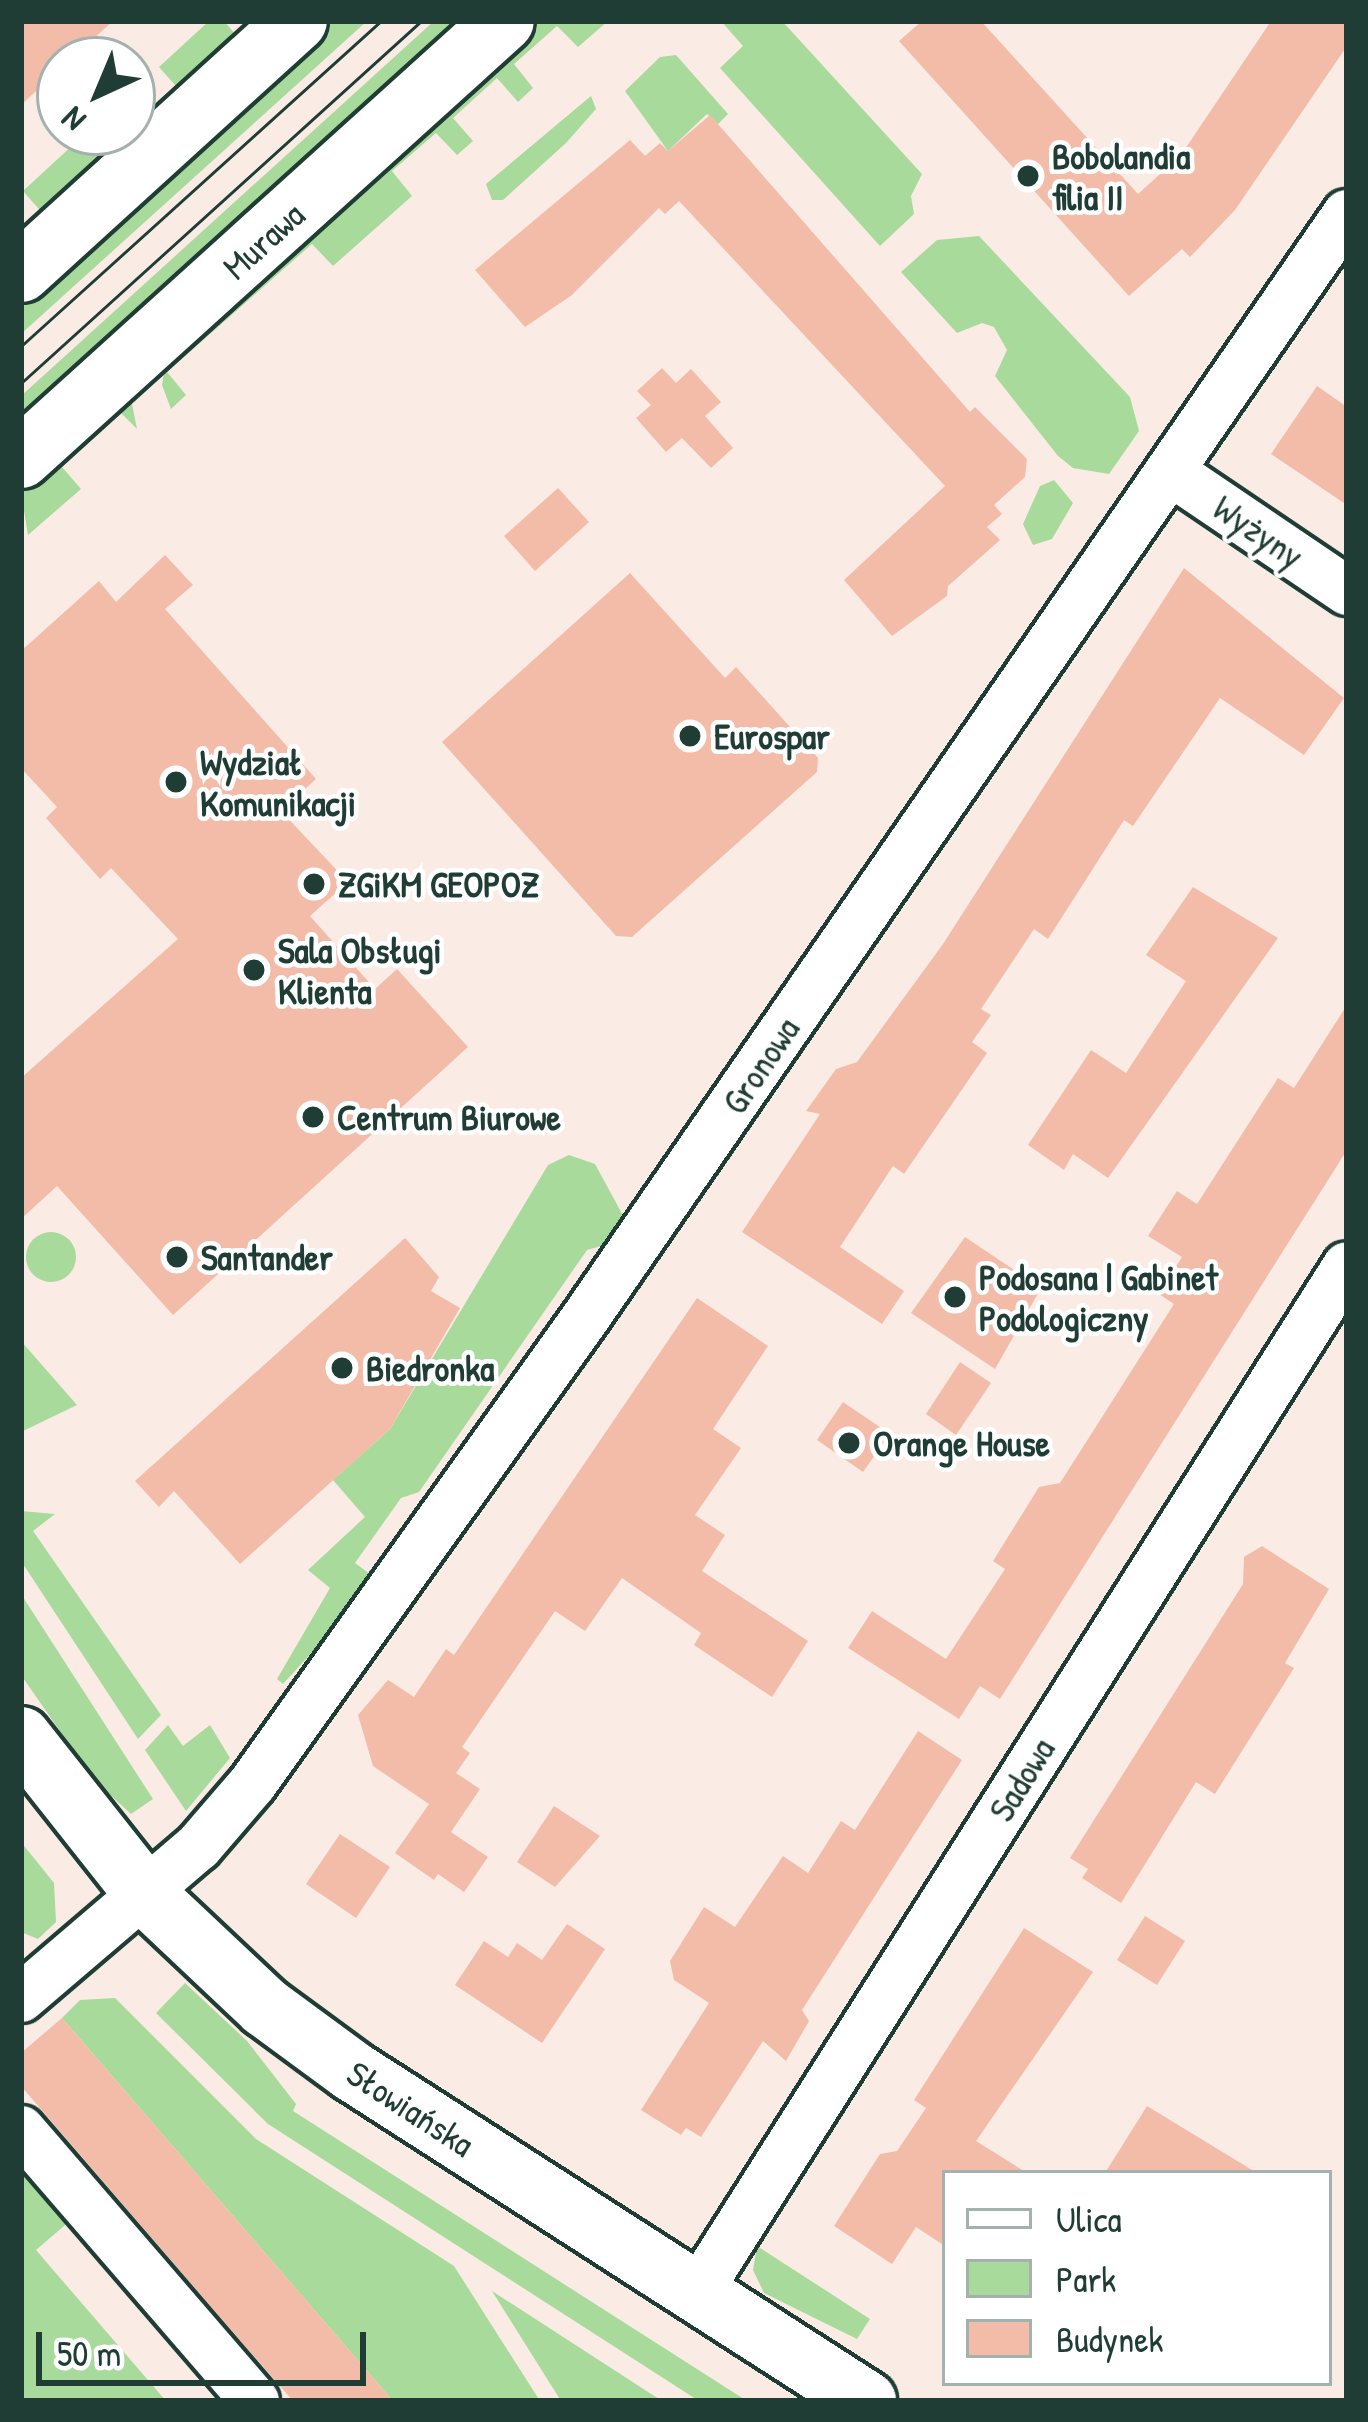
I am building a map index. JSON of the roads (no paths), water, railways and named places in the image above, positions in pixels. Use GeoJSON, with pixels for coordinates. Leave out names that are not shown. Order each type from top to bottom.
{"type":"FeatureCollection","features":[{"type":"Feature","properties":{"kind":"street"},"geometry":{"type":"LineString","coordinates":[[21,272],[297,21]]}},
{"type":"Feature","properties":{"kind":"street","name":"Murawa"},"geometry":{"type":"LineString","coordinates":[[21,458],[504,21]]}},
{"type":"Feature","properties":{"kind":"street","name":"Gronowa"},"geometry":{"type":"LineString","coordinates":[[21,1998],[223,1824],[254,1783],[738,1097],[1347,214]]}},
{"type":"Feature","properties":{"kind":"street","name":"Wyżyny"},"geometry":{"type":"LineString","coordinates":[[1170,471],[1347,591]]}},
{"type":"Feature","properties":{"kind":"street","name":"Sadowa"},"geometry":{"type":"LineString","coordinates":[[697,2293],[1347,1266]]}},
{"type":"Feature","properties":{"kind":"street","name":"Słowiańska"},"geometry":{"type":"LineString","coordinates":[[21,1737],[145,1894],[266,2006],[352,2071],[866,2401]]}},
{"type":"Feature","properties":{"kind":"street"},"geometry":{"type":"LineString","coordinates":[[21,2129],[255,2401]]}},
{"type":"Feature","properties":{"kind":"tram line"},"geometry":{"type":"LineString","coordinates":[[21,346],[381,21]]}},
{"type":"Feature","properties":{"kind":"tram line"},"geometry":{"type":"LineString","coordinates":[[21,383],[421,21]]}},
{"type":"Feature","properties":{"kind":"place","name":"Bobolandia filia II"},"geometry":{"type":"Point","coordinates":[1028,176]}},
{"type":"Feature","properties":{"kind":"place","name":"Eurospar"},"geometry":{"type":"Point","coordinates":[690,736]}},
{"type":"Feature","properties":{"kind":"place","name":"Wydział Komunikacji"},"geometry":{"type":"Point","coordinates":[176,782]}},
{"type":"Feature","properties":{"kind":"place","name":"ZGiKM GEOPOZ"},"geometry":{"type":"Point","coordinates":[314,884]}},
{"type":"Feature","properties":{"kind":"place","name":"Sala Obsługi Klienta"},"geometry":{"type":"Point","coordinates":[254,970]}},
{"type":"Feature","properties":{"kind":"place","name":"Centrum Biurowe"},"geometry":{"type":"Point","coordinates":[313,1117]}},
{"type":"Feature","properties":{"kind":"place","name":"Santander"},"geometry":{"type":"Point","coordinates":[177,1257]}},
{"type":"Feature","properties":{"kind":"place","name":"Podosana | Gabinet Podologiczny"},"geometry":{"type":"Point","coordinates":[955,1297]}},
{"type":"Feature","properties":{"kind":"place","name":"Biedronka"},"geometry":{"type":"Point","coordinates":[342,1368]}},
{"type":"Feature","properties":{"kind":"place","name":"Orange House"},"geometry":{"type":"Point","coordinates":[849,1443]}}]}
